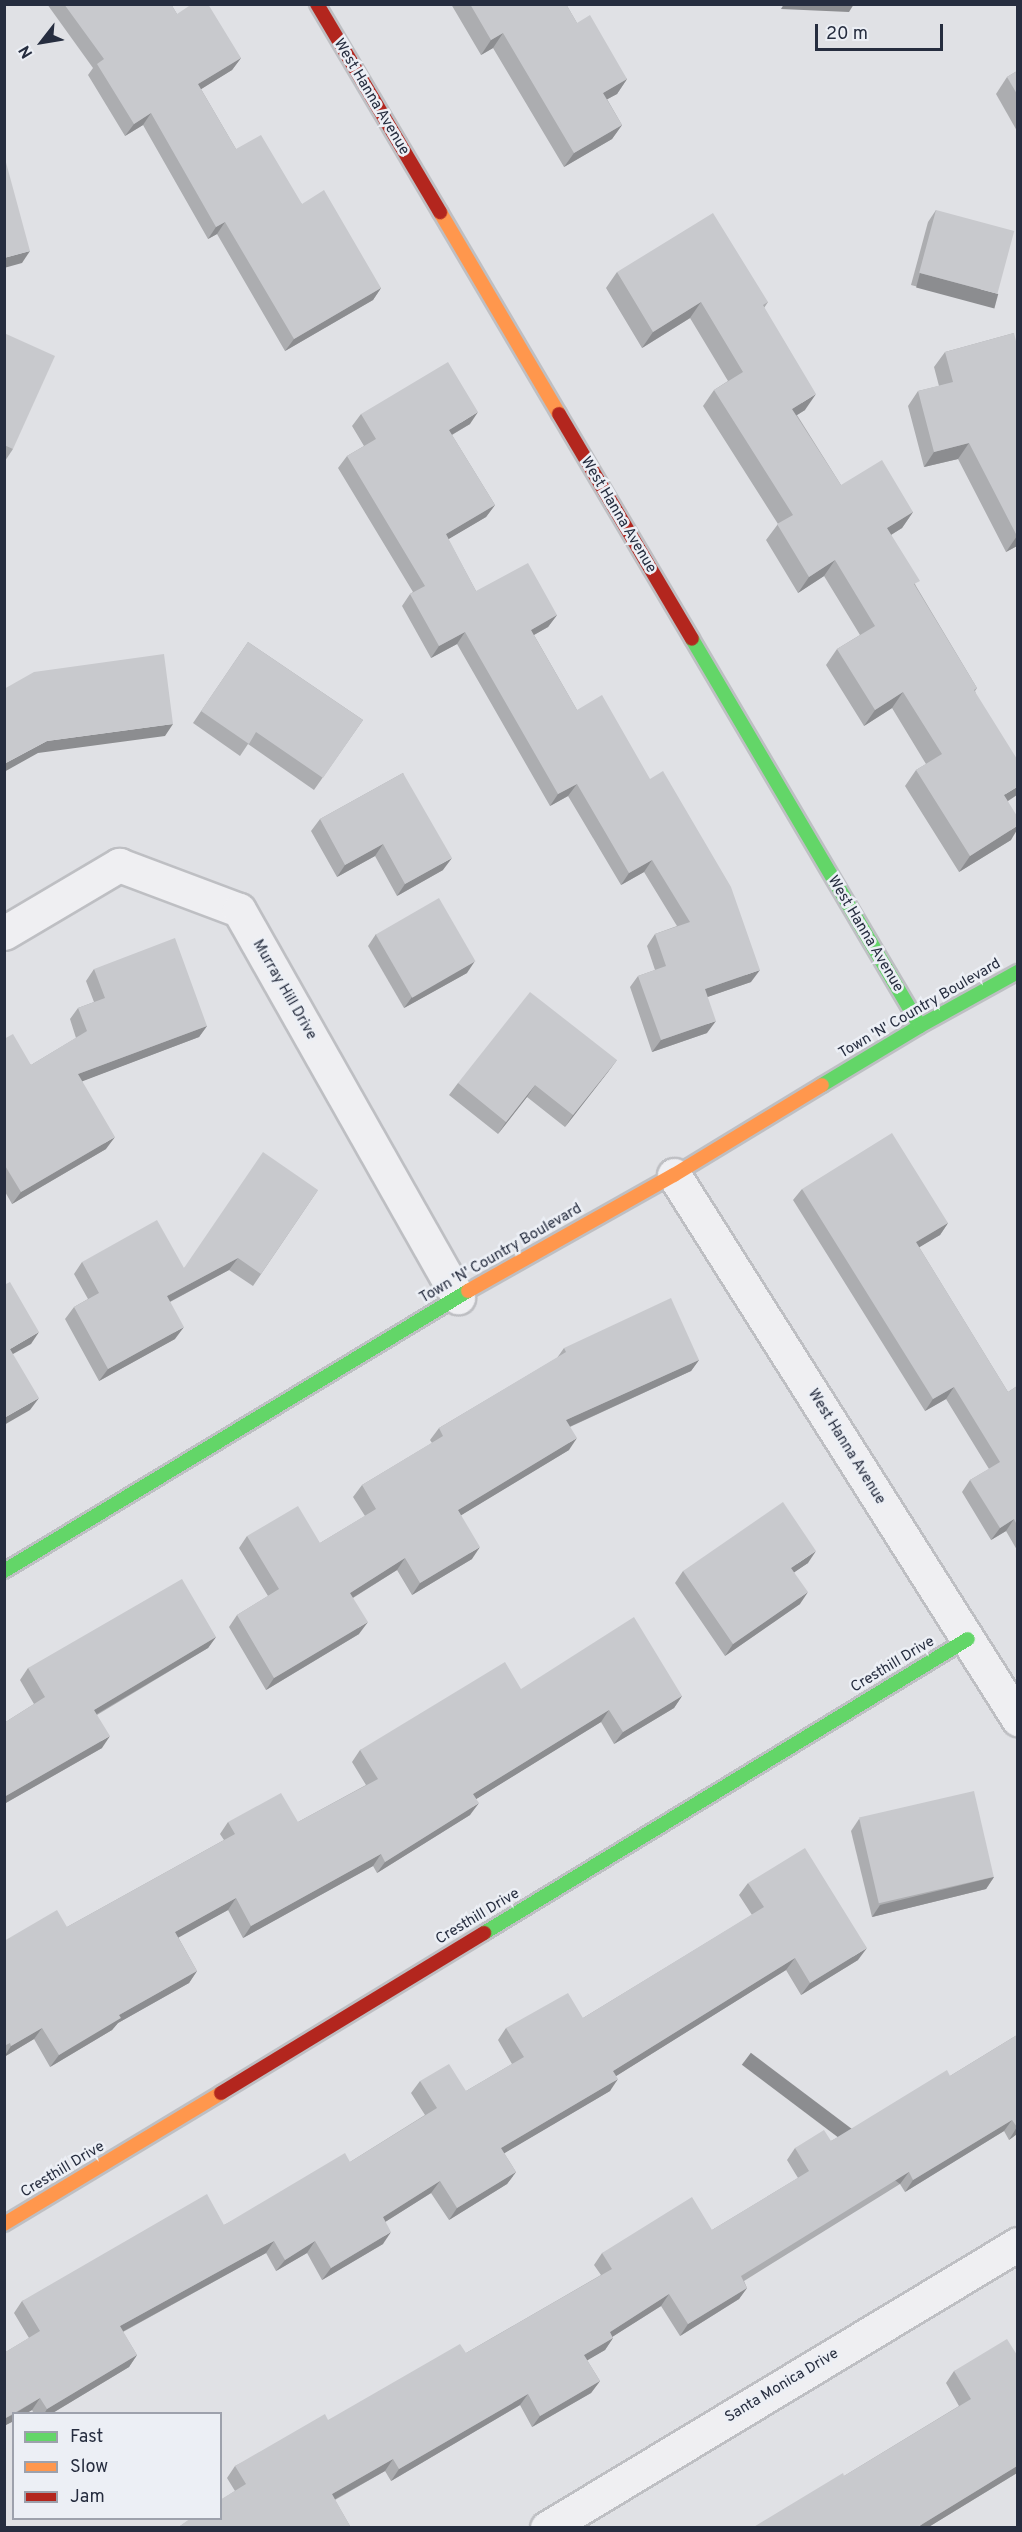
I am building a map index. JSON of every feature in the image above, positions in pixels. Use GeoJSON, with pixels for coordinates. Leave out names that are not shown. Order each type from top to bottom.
{"type":"FeatureCollection","features":[{"type":"Feature","properties":{"kind":"street","name":"West Hanna Avenue"},"geometry":{"type":"LineString","coordinates":[[316,4],[920,1026]]}},
{"type":"Feature","properties":{"kind":"street","name":"Murray Hill Drive"},"geometry":{"type":"LineString","coordinates":[[4,933],[119,865],[239,910],[458,1296]]}},
{"type":"Feature","properties":{"kind":"street","name":"Town 'N' Country Boulevard"},"geometry":{"type":"LineString","coordinates":[[4,1571],[458,1296],[674,1175],[920,1026],[1017,972]]}},
{"type":"Feature","properties":{"kind":"street","name":"West Hanna Avenue"},"geometry":{"type":"LineString","coordinates":[[674,1175],[1017,1719]]}},
{"type":"Feature","properties":{"kind":"street","name":"Cresthill Drive"},"geometry":{"type":"LineString","coordinates":[[4,2224],[968,1639]]}},
{"type":"Feature","properties":{"kind":"street","name":"Santa Monica Drive"},"geometry":{"type":"LineString","coordinates":[[547,2528],[1017,2244]]}},
{"type":"Feature","properties":{"kind":"building"},"geometry":{"type":"Polygon","coordinates":[[[64,4],[171,4],[177,14],[192,4],[208,4],[241,58],[198,84],[236,149],[261,135],[302,204],[324,190],[381,288],[294,339],[225,222],[216,227],[151,113],[134,124],[97,64],[104,59],[64,4]]]}},
{"type":"Feature","properties":{"kind":"building"},"geometry":{"type":"Polygon","coordinates":[[[470,4],[566,4],[577,23],[590,15],[627,79],[603,93],[622,125],[574,153],[503,33],[491,40],[470,4]]]}},
{"type":"Feature","properties":{"kind":"building"},"geometry":{"type":"Polygon","coordinates":[[[1017,71],[1017,94],[1007,77],[1017,71]]]}},
{"type":"Feature","properties":{"kind":"building"},"geometry":{"type":"Polygon","coordinates":[[[4,155],[30,251],[4,258],[4,155]]]}},
{"type":"Feature","properties":{"kind":"building"},"geometry":{"type":"Polygon","coordinates":[[[936,210],[1014,231],[997,294],[919,273],[936,210]]]}},
{"type":"Feature","properties":{"kind":"building"},"geometry":{"type":"Polygon","coordinates":[[[713,213],[768,302],[763,305],[816,394],[792,409],[841,485],[882,460],[913,512],[887,528],[920,581],[914,584],[977,688],[974,690],[1017,759],[1017,787],[1004,795],[1017,816],[1017,826],[970,856],[916,770],[942,754],[903,692],[875,710],[837,649],[875,626],[835,560],[809,577],[777,524],[793,515],[714,390],[743,372],[701,302],[653,332],[617,272],[713,213]]]}},
{"type":"Feature","properties":{"kind":"building"},"geometry":{"type":"Polygon","coordinates":[[[4,333],[55,356],[13,449],[4,445],[4,333]]]}},
{"type":"Feature","properties":{"kind":"building"},"geometry":{"type":"Polygon","coordinates":[[[1014,333],[1017,345],[1017,536],[969,443],[934,452],[918,391],[953,382],[945,352],[1014,333]]]}},
{"type":"Feature","properties":{"kind":"building"},"geometry":{"type":"Polygon","coordinates":[[[448,362],[478,412],[449,430],[495,505],[446,534],[476,591],[528,563],[557,615],[531,630],[577,710],[602,695],[650,779],[663,771],[731,887],[760,970],[705,989],[716,1021],[661,1040],[638,976],[666,966],[655,934],[690,922],[652,860],[629,873],[577,784],[558,794],[465,632],[439,646],[410,594],[425,586],[347,456],[376,439],[361,414],[448,362]]]}},
{"type":"Feature","properties":{"kind":"building"},"geometry":{"type":"Polygon","coordinates":[[[248,642],[363,720],[323,778],[256,732],[249,744],[201,711],[248,642]]]}},
{"type":"Feature","properties":{"kind":"building"},"geometry":{"type":"Polygon","coordinates":[[[164,654],[173,724],[47,741],[4,764],[4,689],[34,672],[164,654]]]}},
{"type":"Feature","properties":{"kind":"building"},"geometry":{"type":"Polygon","coordinates":[[[403,773],[452,858],[405,884],[383,844],[345,865],[320,819],[403,773]]]}},
{"type":"Feature","properties":{"kind":"building"},"geometry":{"type":"Polygon","coordinates":[[[439,898],[476,961],[412,998],[376,934],[439,898]]]}},
{"type":"Feature","properties":{"kind":"building"},"geometry":{"type":"Polygon","coordinates":[[[175,938],[207,1026],[78,1074],[115,1137],[21,1192],[4,1164],[4,1039],[13,1034],[31,1065],[87,1031],[78,1008],[105,998],[94,969],[175,938]]]}},
{"type":"Feature","properties":{"kind":"building"},"geometry":{"type":"Polygon","coordinates":[[[530,992],[617,1060],[573,1115],[535,1085],[506,1122],[458,1083],[530,992]]]}},
{"type":"Feature","properties":{"kind":"building"},"geometry":{"type":"Polygon","coordinates":[[[892,1133],[948,1223],[916,1242],[1008,1392],[1017,1386],[1017,1525],[1014,1519],[1000,1528],[970,1480],[1000,1462],[954,1387],[933,1399],[802,1189],[892,1133]]]}},
{"type":"Feature","properties":{"kind":"building"},"geometry":{"type":"Polygon","coordinates":[[[263,1152],[318,1190],[261,1274],[238,1258],[167,1296],[184,1327],[108,1369],[74,1307],[99,1293],[82,1262],[157,1220],[184,1268],[263,1152]]]}},
{"type":"Feature","properties":{"kind":"building"},"geometry":{"type":"Polygon","coordinates":[[[10,1282],[39,1332],[10,1349],[39,1398],[4,1418],[4,1285],[10,1282]]]}},
{"type":"Feature","properties":{"kind":"building"},"geometry":{"type":"Polygon","coordinates":[[[671,1298],[699,1360],[566,1420],[577,1438],[458,1510],[480,1547],[420,1583],[405,1558],[350,1593],[368,1622],[274,1678],[237,1615],[279,1589],[247,1536],[298,1506],[320,1543],[376,1509],[362,1485],[443,1436],[439,1428],[566,1352],[564,1348],[671,1298]]]}},
{"type":"Feature","properties":{"kind":"building"},"geometry":{"type":"Polygon","coordinates":[[[783,1502],[816,1551],[791,1568],[808,1592],[733,1644],[683,1571],[783,1502]]]}},
{"type":"Feature","properties":{"kind":"building"},"geometry":{"type":"Polygon","coordinates":[[[182,1579],[216,1637],[94,1710],[110,1736],[4,1797],[4,1723],[45,1697],[28,1668],[182,1579]]]}},
{"type":"Feature","properties":{"kind":"building"},"geometry":{"type":"Polygon","coordinates":[[[634,1617],[682,1696],[623,1732],[609,1710],[473,1794],[479,1803],[385,1862],[381,1854],[251,1926],[236,1898],[175,1932],[197,1971],[119,2015],[121,2018],[59,2055],[42,2028],[11,2046],[10,2043],[4,2046],[4,1941],[57,1910],[67,1927],[235,1834],[228,1822],[281,1793],[298,1822],[378,1779],[360,1750],[505,1662],[521,1689],[634,1617]]]}},
{"type":"Feature","properties":{"kind":"building"},"geometry":{"type":"Polygon","coordinates":[[[974,1791],[994,1877],[879,1903],[859,1818],[974,1791]]]}},
{"type":"Feature","properties":{"kind":"building"},"geometry":{"type":"Polygon","coordinates":[[[805,1848],[867,1948],[810,1983],[795,1958],[613,2071],[618,2079],[501,2148],[516,2172],[457,2208],[440,2181],[383,2217],[391,2232],[331,2268],[315,2241],[285,2260],[274,2241],[120,2326],[137,2355],[47,2409],[40,2398],[12,2412],[4,2419],[4,2353],[40,2331],[22,2301],[207,2194],[224,2225],[345,2153],[350,2162],[437,2108],[420,2081],[449,2064],[466,2091],[524,2057],[506,2028],[568,1993],[583,2018],[764,1907],[748,1883],[805,1848]]]}},
{"type":"Feature","properties":{"kind":"building"},"geometry":{"type":"Polygon","coordinates":[[[1017,2035],[1017,2127],[1012,2120],[913,2180],[909,2172],[741,2276],[747,2288],[688,2324],[669,2294],[610,2332],[613,2338],[584,2355],[600,2381],[540,2416],[528,2394],[399,2469],[393,2459],[332,2494],[350,2526],[347,2528],[177,2528],[188,2520],[222,2520],[222,2499],[246,2484],[235,2466],[325,2414],[328,2420],[460,2344],[466,2353],[612,2269],[602,2253],[692,2197],[712,2230],[809,2171],[795,2148],[824,2130],[831,2141],[947,2070],[950,2076],[1017,2035]]]}},
{"type":"Feature","properties":{"kind":"building"},"geometry":{"type":"Polygon","coordinates":[[[1007,2339],[1017,2355],[1017,2466],[916,2528],[752,2528],[843,2473],[844,2476],[971,2399],[954,2371],[1007,2339]]]}},
{"type":"Feature","properties":{"kind":"traffic: fast"},"geometry":{"type":"LineString","coordinates":[[692,639],[920,1026]]}},
{"type":"Feature","properties":{"kind":"traffic: fast"},"geometry":{"type":"LineString","coordinates":[[822,1085],[920,1026],[1018,972]]}},
{"type":"Feature","properties":{"kind":"traffic: fast"},"geometry":{"type":"LineString","coordinates":[[4,1571],[468,1291]]}},
{"type":"Feature","properties":{"kind":"traffic: fast"},"geometry":{"type":"LineString","coordinates":[[484,1933],[968,1639]]}},
{"type":"Feature","properties":{"kind":"traffic: slow"},"geometry":{"type":"LineString","coordinates":[[440,212],[559,414]]}},
{"type":"Feature","properties":{"kind":"traffic: slow"},"geometry":{"type":"LineString","coordinates":[[468,1291],[674,1175],[822,1085]]}},
{"type":"Feature","properties":{"kind":"traffic: slow"},"geometry":{"type":"LineString","coordinates":[[4,2224],[221,2093]]}},
{"type":"Feature","properties":{"kind":"traffic: jam"},"geometry":{"type":"LineString","coordinates":[[317,4],[440,212]]}},
{"type":"Feature","properties":{"kind":"traffic: jam"},"geometry":{"type":"LineString","coordinates":[[559,414],[692,639]]}},
{"type":"Feature","properties":{"kind":"traffic: jam"},"geometry":{"type":"LineString","coordinates":[[221,2093],[484,1933]]}}]}
